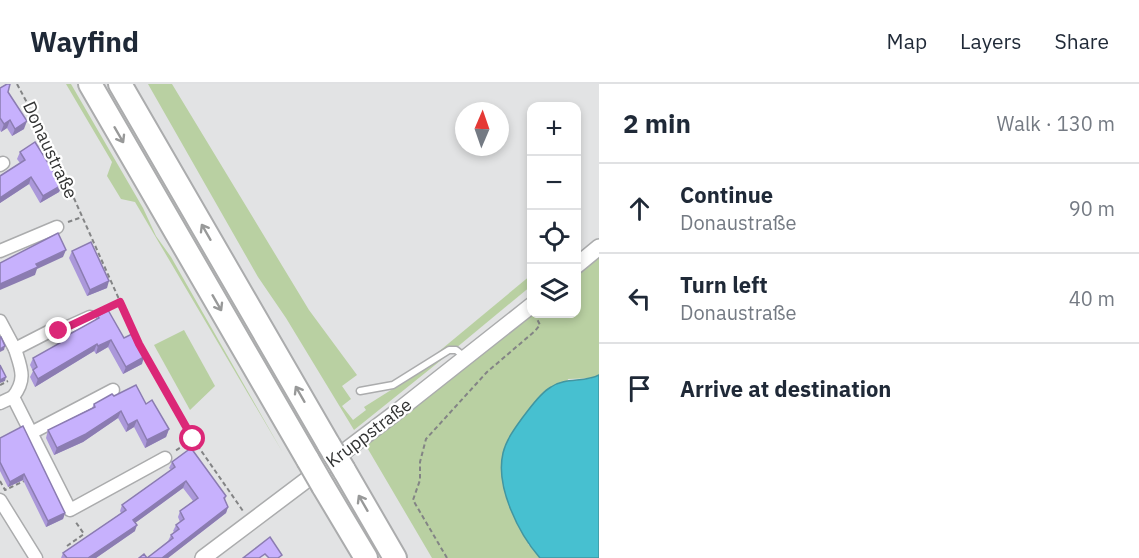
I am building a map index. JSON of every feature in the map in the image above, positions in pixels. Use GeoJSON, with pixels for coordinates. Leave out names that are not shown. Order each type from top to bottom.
{"type":"FeatureCollection","features":[{"type":"Feature","properties":{"kind":"highway"},"geometry":{"type":"LineString","coordinates":[[90,84],[366,558]]}},
{"type":"Feature","properties":{"kind":"highway"},"geometry":{"type":"LineString","coordinates":[[120,84],[395,558]]}},
{"type":"Feature","properties":{"kind":"street","name":"Donaustraße"},"geometry":{"type":"LineString","coordinates":[[0,251],[57,227]]}},
{"type":"Feature","properties":{"kind":"street"},"geometry":{"type":"LineString","coordinates":[[578,264],[599,247]]}},
{"type":"Feature","properties":{"kind":"street","name":"Kruppstraße"},"geometry":{"type":"LineString","coordinates":[[203,558],[466,359],[527,308]]}},
{"type":"Feature","properties":{"kind":"street"},"geometry":{"type":"LineString","coordinates":[[15,349],[56,328],[59,331],[90,317]]}},
{"type":"Feature","properties":{"kind":"street"},"geometry":{"type":"LineString","coordinates":[[0,321],[15,349],[23,374],[21,384],[13,397],[0,403]]}},
{"type":"Feature","properties":{"kind":"street"},"geometry":{"type":"LineString","coordinates":[[31,433],[113,390]]}},
{"type":"Feature","properties":{"kind":"street"},"geometry":{"type":"LineString","coordinates":[[13,397],[70,510],[165,458]]}},
{"type":"Feature","properties":{"kind":"street"},"geometry":{"type":"LineString","coordinates":[[0,500],[36,558]]}},
{"type":"Feature","properties":{"kind":"lane"},"geometry":{"type":"LineString","coordinates":[[360,391],[393,385],[449,350],[456,350],[466,359]]}},
{"type":"Feature","properties":{"kind":"path","name":"Donaustraße"},"geometry":{"type":"LineString","coordinates":[[18,84],[52,149],[144,353],[193,439],[251,522]]}},
{"type":"Feature","properties":{"kind":"path","name":"Donaustraße"},"geometry":{"type":"LineString","coordinates":[[57,227],[82,217]]}},
{"type":"Feature","properties":{"kind":"path"},"geometry":{"type":"LineString","coordinates":[[90,317],[120,302]]}},
{"type":"Feature","properties":{"kind":"path"},"geometry":{"type":"LineString","coordinates":[[447,558],[412,500],[420,480],[420,462],[426,439],[487,372],[535,331],[540,325],[536,318]]}},
{"type":"Feature","properties":{"kind":"path"},"geometry":{"type":"LineString","coordinates":[[165,458],[193,439]]}},
{"type":"Feature","properties":{"kind":"path"},"geometry":{"type":"LineString","coordinates":[[0,481],[5,490],[49,469]]}},
{"type":"Feature","properties":{"kind":"path"},"geometry":{"type":"LineString","coordinates":[[67,546],[84,534],[70,510]]}},
{"type":"Feature","properties":{"kind":"green space"},"geometry":{"type":"Polygon","coordinates":[[[66,84],[71,84],[143,208],[156,236],[171,257],[283,453],[135,202],[121,199],[107,176],[112,162],[66,84]]]}},
{"type":"Feature","properties":{"kind":"green space"},"geometry":{"type":"Polygon","coordinates":[[[148,84],[172,84],[309,310],[357,375],[342,386],[351,399],[342,406],[353,420],[366,410],[364,407],[450,353],[354,430],[286,318],[258,277],[148,84]]]}},
{"type":"Feature","properties":{"kind":"green space"},"geometry":{"type":"Polygon","coordinates":[[[599,255],[599,375],[594,378],[568,379],[528,544],[540,558],[432,558],[365,444],[527,318],[581,318],[581,271],[599,255]]]}},
{"type":"Feature","properties":{"kind":"green space"},"geometry":{"type":"Polygon","coordinates":[[[527,278],[527,289],[456,348],[437,353],[527,278]]]}},
{"type":"Feature","properties":{"kind":"green space"},"geometry":{"type":"Polygon","coordinates":[[[184,330],[215,386],[190,410],[154,345],[184,330]]]}},
{"type":"Feature","properties":{"kind":"water"},"geometry":{"type":"Polygon","coordinates":[[[599,375],[599,558],[540,558],[524,536],[506,495],[501,466],[504,448],[520,421],[547,390],[563,382],[588,379],[599,375]]]}},
{"type":"Feature","properties":{"kind":"building"},"geometry":{"type":"Polygon","coordinates":[[[10,84],[8,92],[27,121],[15,129],[10,120],[4,124],[0,118],[0,88],[10,84]]]}},
{"type":"Feature","properties":{"kind":"building"},"geometry":{"type":"Polygon","coordinates":[[[35,142],[62,185],[43,196],[31,177],[0,198],[0,176],[25,160],[20,152],[35,142]]]}},
{"type":"Feature","properties":{"kind":"building"},"geometry":{"type":"Polygon","coordinates":[[[58,233],[66,250],[36,264],[38,267],[0,284],[0,263],[58,233]]]}},
{"type":"Feature","properties":{"kind":"building"},"geometry":{"type":"Polygon","coordinates":[[[91,242],[109,281],[90,290],[72,251],[91,242]]]}},
{"type":"Feature","properties":{"kind":"building"},"geometry":{"type":"Polygon","coordinates":[[[108,310],[124,338],[132,334],[144,357],[126,367],[111,340],[98,346],[97,344],[38,379],[33,370],[37,367],[33,358],[60,343],[59,340],[99,318],[98,316],[108,310]]]}},
{"type":"Feature","properties":{"kind":"building"},"geometry":{"type":"Polygon","coordinates":[[[0,337],[5,346],[0,349],[0,337]]]}},
{"type":"Feature","properties":{"kind":"building"},"geometry":{"type":"Polygon","coordinates":[[[0,365],[6,377],[0,380],[0,365]]]}},
{"type":"Feature","properties":{"kind":"building"},"geometry":{"type":"Polygon","coordinates":[[[136,385],[146,404],[152,400],[169,429],[147,440],[137,420],[128,425],[121,411],[86,434],[57,448],[48,430],[95,407],[94,404],[112,394],[114,396],[136,385]]]}},
{"type":"Feature","properties":{"kind":"building"},"geometry":{"type":"Polygon","coordinates":[[[23,426],[65,513],[48,521],[24,474],[10,482],[0,462],[0,438],[23,426]]]}},
{"type":"Feature","properties":{"kind":"building"},"geometry":{"type":"Polygon","coordinates":[[[191,448],[226,496],[224,498],[228,507],[162,558],[147,558],[173,538],[171,535],[179,529],[176,525],[184,519],[180,511],[198,498],[186,481],[133,520],[137,525],[88,558],[67,558],[63,553],[126,510],[122,505],[175,467],[172,462],[191,448]]]}},
{"type":"Feature","properties":{"kind":"building"},"geometry":{"type":"Polygon","coordinates":[[[270,537],[282,555],[278,558],[269,558],[265,554],[259,558],[243,558],[270,537]]]}},
{"type":"Feature","properties":{"kind":"route"},"geometry":{"type":"LineString","coordinates":[[59,331],[120,302],[139,344],[193,439]]}}]}
